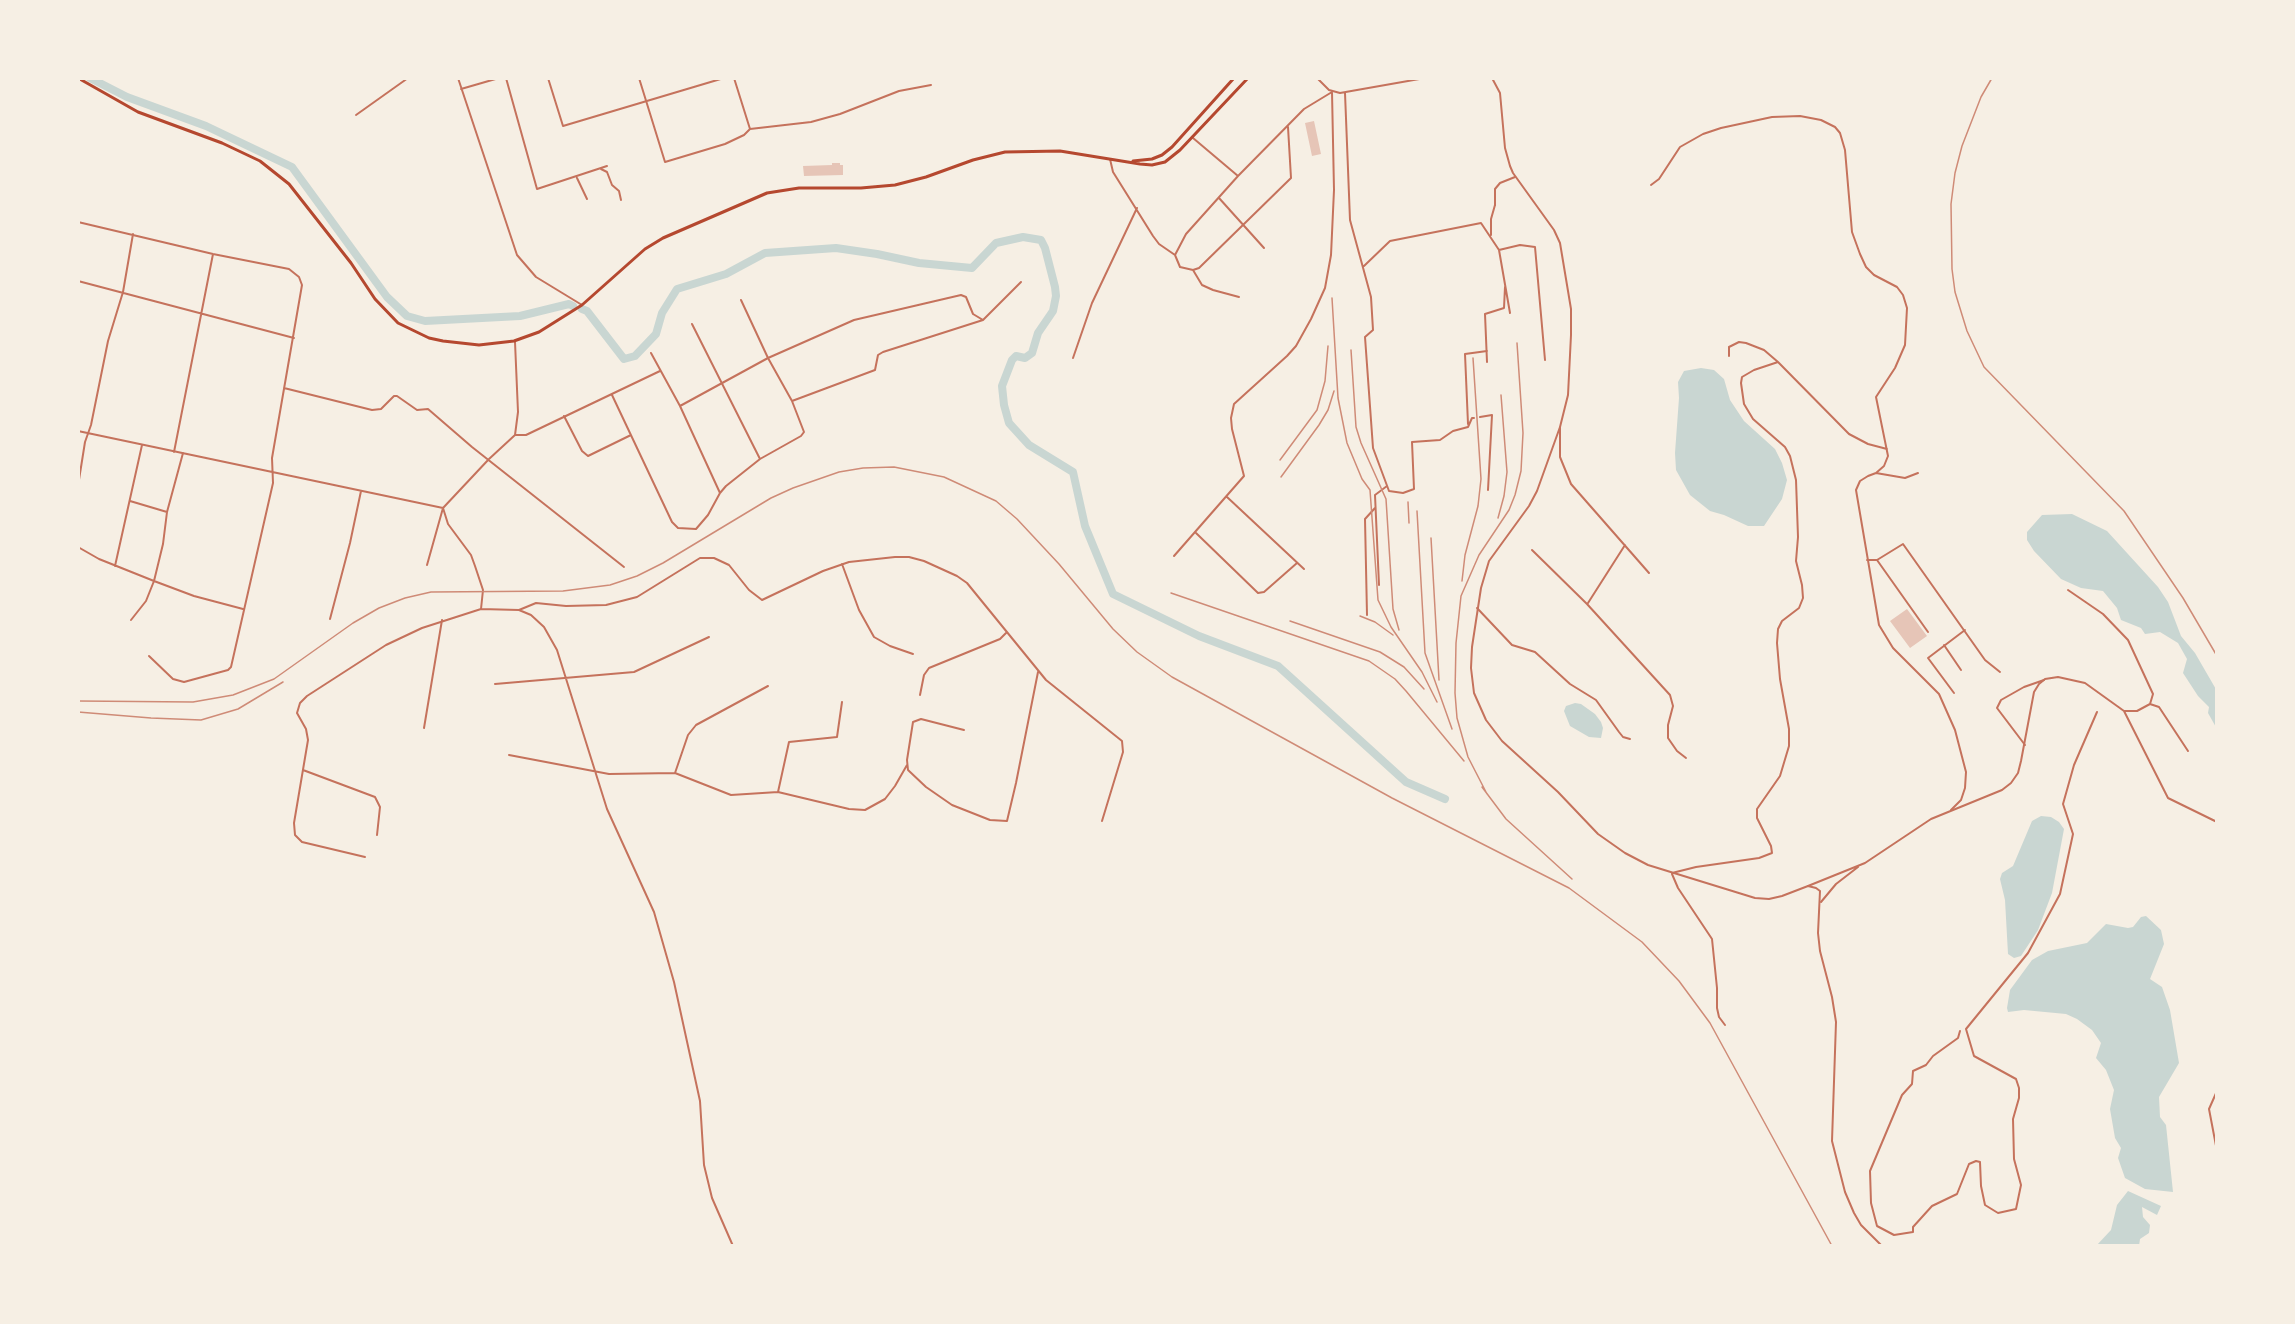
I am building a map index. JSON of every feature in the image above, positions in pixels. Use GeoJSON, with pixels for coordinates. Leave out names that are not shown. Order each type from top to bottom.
{"type":"FeatureCollection","features":[{"type":"Feature","properties":{"kind":"main road"},"geometry":{"type":"LineString","coordinates":[[78,78],[138,112],[222,143],[260,161],[289,184],[318,219],[386,312],[407,329],[418,334],[451,342],[479,345],[514,341],[539,332],[582,305],[638,255],[663,238],[767,193],[895,184],[926,177],[973,160],[1005,152],[1060,151],[1152,165],[1165,162],[1193,138],[1248,78]]}},
{"type":"Feature","properties":{"kind":"main road"},"geometry":{"type":"LineString","coordinates":[[1128,161],[1152,159],[1162,155],[1234,78]]}},
{"type":"Feature","properties":{"kind":"street"},"geometry":{"type":"LineString","coordinates":[[356,115],[408,78]]}},
{"type":"Feature","properties":{"kind":"street"},"geometry":{"type":"LineString","coordinates":[[458,78],[514,249],[536,277],[582,305]]}},
{"type":"Feature","properties":{"kind":"street"},"geometry":{"type":"LineString","coordinates":[[461,89],[499,78]]}},
{"type":"Feature","properties":{"kind":"street"},"geometry":{"type":"LineString","coordinates":[[506,78],[537,189],[607,166]]}},
{"type":"Feature","properties":{"kind":"street"},"geometry":{"type":"LineString","coordinates":[[548,78],[562,126],[724,78]]}},
{"type":"Feature","properties":{"kind":"street"},"geometry":{"type":"LineString","coordinates":[[639,78],[664,162],[725,144],[744,135],[750,129],[811,122],[840,114],[899,91],[931,85]]}},
{"type":"Feature","properties":{"kind":"street"},"geometry":{"type":"LineString","coordinates":[[734,78],[750,129]]}},
{"type":"Feature","properties":{"kind":"street"},"geometry":{"type":"LineString","coordinates":[[1174,556],[1244,476],[1232,429],[1234,404],[1296,345],[1325,288],[1331,255],[1334,190],[1332,92],[1317,78]]}},
{"type":"Feature","properties":{"kind":"street"},"geometry":{"type":"LineString","coordinates":[[1175,255],[1186,234],[1238,176],[1304,109],[1332,92],[1345,93],[1425,78]]}},
{"type":"Feature","properties":{"kind":"street"},"geometry":{"type":"LineString","coordinates":[[1492,78],[1500,93],[1506,155],[1515,177],[1554,230],[1560,243],[1571,309],[1570,367],[1567,406],[1537,490],[1529,506],[1489,561],[1477,608],[1472,647],[1472,679],[1478,706],[1494,733],[1610,844],[1636,860],[1755,898],[1769,899],[1808,886],[1865,862]]}},
{"type":"Feature","properties":{"kind":"street"},"geometry":{"type":"LineString","coordinates":[[1345,93],[1350,220],[1371,297],[1373,330],[1365,337],[1373,448],[1389,491],[1403,493],[1414,489],[1412,442],[1440,440],[1453,431],[1468,427]]}},
{"type":"Feature","properties":{"kind":"street"},"geometry":{"type":"LineString","coordinates":[[1651,184],[1659,179],[1680,147],[1703,134],[1721,128],[1788,115],[1821,120],[1836,127],[1840,133],[1845,150],[1852,232],[1860,254],[1866,267],[1874,275],[1897,287],[1907,308],[1905,345],[1895,368],[1876,397],[1888,456],[1884,466],[1860,481],[1856,490],[1867,560],[1879,625],[1884,636],[1939,694],[1955,730],[1966,772],[1965,788],[1961,800],[1951,810]]}},
{"type":"Feature","properties":{"kind":"street"},"geometry":{"type":"LineString","coordinates":[[1110,159],[1113,172],[1159,244],[1175,255],[1180,267],[1193,270],[1200,268],[1290,178],[1288,125]]}},
{"type":"Feature","properties":{"kind":"street"},"geometry":{"type":"LineString","coordinates":[[1193,138],[1238,176]]}},
{"type":"Feature","properties":{"kind":"street"},"geometry":{"type":"LineString","coordinates":[[601,169],[607,172],[612,185],[619,191],[621,200]]}},
{"type":"Feature","properties":{"kind":"street"},"geometry":{"type":"LineString","coordinates":[[577,177],[587,199]]}},
{"type":"Feature","properties":{"kind":"street"},"geometry":{"type":"LineString","coordinates":[[1491,237],[1495,189],[1500,183],[1515,177]]}},
{"type":"Feature","properties":{"kind":"street"},"geometry":{"type":"LineString","coordinates":[[1219,198],[1264,248]]}},
{"type":"Feature","properties":{"kind":"street"},"geometry":{"type":"LineString","coordinates":[[1073,358],[1092,303],[1137,208]]}},
{"type":"Feature","properties":{"kind":"street"},"geometry":{"type":"LineString","coordinates":[[78,222],[294,271],[302,285],[272,458],[273,483],[231,667],[228,670],[184,682],[173,679],[149,656]]}},
{"type":"Feature","properties":{"kind":"street"},"geometry":{"type":"LineString","coordinates":[[1364,266],[1390,241],[1481,223],[1499,250],[1510,313]]}},
{"type":"Feature","properties":{"kind":"street"},"geometry":{"type":"LineString","coordinates":[[78,486],[108,341],[123,292],[133,234]]}},
{"type":"Feature","properties":{"kind":"street"},"geometry":{"type":"LineString","coordinates":[[1499,250],[1520,245],[1535,247],[1545,360]]}},
{"type":"Feature","properties":{"kind":"street"},"geometry":{"type":"LineString","coordinates":[[174,452],[213,254]]}},
{"type":"Feature","properties":{"kind":"street"},"geometry":{"type":"LineString","coordinates":[[1193,270],[1202,285],[1239,297]]}},
{"type":"Feature","properties":{"kind":"street"},"geometry":{"type":"LineString","coordinates":[[78,281],[294,338]]}},
{"type":"Feature","properties":{"kind":"street"},"geometry":{"type":"LineString","coordinates":[[1487,362],[1485,314],[1504,308],[1505,281]]}},
{"type":"Feature","properties":{"kind":"street"},"geometry":{"type":"LineString","coordinates":[[792,401],[874,370],[878,355],[883,352],[983,320],[1021,282]]}},
{"type":"Feature","properties":{"kind":"street"},"geometry":{"type":"LineString","coordinates":[[680,406],[768,358],[854,320],[961,295],[966,297],[973,314],[983,320]]}},
{"type":"Feature","properties":{"kind":"street"},"geometry":{"type":"LineString","coordinates":[[612,395],[672,522],[678,528],[696,529],[708,515],[726,486],[760,459],[801,436],[804,432],[792,401],[768,358],[741,300]]}},
{"type":"Feature","properties":{"kind":"street"},"geometry":{"type":"LineString","coordinates":[[692,324],[760,459]]}},
{"type":"Feature","properties":{"kind":"street"},"geometry":{"type":"LineString","coordinates":[[514,341],[518,412],[516,435]]}},
{"type":"Feature","properties":{"kind":"street"},"geometry":{"type":"LineString","coordinates":[[1729,356],[1729,347],[1739,342],[1764,350],[1849,434],[1868,444],[1887,449]]}},
{"type":"Feature","properties":{"kind":"street"},"geometry":{"type":"LineString","coordinates":[[1468,427],[1465,354],[1487,351]]}},
{"type":"Feature","properties":{"kind":"street"},"geometry":{"type":"LineString","coordinates":[[651,353],[680,406],[720,493]]}},
{"type":"Feature","properties":{"kind":"street"},"geometry":{"type":"LineString","coordinates":[[1672,873],[1769,856],[1773,850],[1759,824],[1757,809],[1780,776],[1789,746],[1789,729],[1779,679],[1777,643],[1778,628],[1782,621],[1799,608],[1803,598],[1796,561],[1798,537],[1796,480],[1790,456],[1777,439],[1753,419],[1744,404],[1741,383],[1745,374],[1778,362]]}},
{"type":"Feature","properties":{"kind":"street"},"geometry":{"type":"LineString","coordinates":[[427,565],[443,508],[489,459],[516,435],[526,435],[660,371]]}},
{"type":"Feature","properties":{"kind":"street"},"geometry":{"type":"LineString","coordinates":[[284,388],[372,410],[381,409],[394,396],[417,410],[428,409],[624,567]]}},
{"type":"Feature","properties":{"kind":"street"},"geometry":{"type":"LineString","coordinates":[[1468,427],[1472,418],[1492,415],[1488,490]]}},
{"type":"Feature","properties":{"kind":"street"},"geometry":{"type":"LineString","coordinates":[[564,416],[582,452],[588,456],[631,435]]}},
{"type":"Feature","properties":{"kind":"street"},"geometry":{"type":"LineString","coordinates":[[1560,427],[1560,457],[1571,484],[1649,573]]}},
{"type":"Feature","properties":{"kind":"street"},"geometry":{"type":"LineString","coordinates":[[78,431],[443,508]]}},
{"type":"Feature","properties":{"kind":"street"},"geometry":{"type":"LineString","coordinates":[[115,566],[142,445]]}},
{"type":"Feature","properties":{"kind":"street"},"geometry":{"type":"LineString","coordinates":[[131,620],[146,601],[154,581],[163,544],[167,512],[183,453]]}},
{"type":"Feature","properties":{"kind":"street"},"geometry":{"type":"LineString","coordinates":[[1876,473],[1905,478],[1918,472]]}},
{"type":"Feature","properties":{"kind":"street"},"geometry":{"type":"LineString","coordinates":[[1379,585],[1375,495],[1386,486]]}},
{"type":"Feature","properties":{"kind":"street"},"geometry":{"type":"LineString","coordinates":[[330,619],[350,543],[361,489]]}},
{"type":"Feature","properties":{"kind":"street"},"geometry":{"type":"LineString","coordinates":[[1227,497],[1304,569]]}},
{"type":"Feature","properties":{"kind":"street"},"geometry":{"type":"LineString","coordinates":[[130,501],[167,512]]}},
{"type":"Feature","properties":{"kind":"street"},"geometry":{"type":"LineString","coordinates":[[443,508],[448,524],[471,555],[483,590],[481,609]]}},
{"type":"Feature","properties":{"kind":"street"},"geometry":{"type":"LineString","coordinates":[[1367,615],[1365,519],[1375,508]]}},
{"type":"Feature","properties":{"kind":"street"},"geometry":{"type":"LineString","coordinates":[[1196,533],[1258,593],[1264,592],[1297,563]]}},
{"type":"Feature","properties":{"kind":"street"},"geometry":{"type":"LineString","coordinates":[[1867,560],[1877,560],[1903,544],[1985,660],[2000,672]]}},
{"type":"Feature","properties":{"kind":"street"},"geometry":{"type":"LineString","coordinates":[[1587,604],[1625,545]]}},
{"type":"Feature","properties":{"kind":"street"},"geometry":{"type":"LineString","coordinates":[[78,547],[115,566],[194,596],[244,609]]}},
{"type":"Feature","properties":{"kind":"street"},"geometry":{"type":"LineString","coordinates":[[1532,550],[1587,604],[1670,695],[1673,711],[1668,725],[1668,738],[1677,751],[1686,758]]}},
{"type":"Feature","properties":{"kind":"street"},"geometry":{"type":"LineString","coordinates":[[519,610],[536,603],[584,606],[622,602],[650,591],[700,558],[714,558],[729,565],[749,590],[762,600],[842,564],[879,558],[909,557],[945,570],[967,584],[1038,672],[1060,693],[1122,741],[1123,752],[1102,821]]}},
{"type":"Feature","properties":{"kind":"street"},"geometry":{"type":"LineString","coordinates":[[1877,560],[1928,632]]}},
{"type":"Feature","properties":{"kind":"street"},"geometry":{"type":"LineString","coordinates":[[842,564],[869,631],[874,637],[890,646],[913,654]]}},
{"type":"Feature","properties":{"kind":"street"},"geometry":{"type":"LineString","coordinates":[[2068,590],[2103,614],[2128,640],[2152,694],[2150,704]]}},
{"type":"Feature","properties":{"kind":"street"},"geometry":{"type":"LineString","coordinates":[[1477,608],[1512,645],[1535,652],[1570,684],[1596,700],[1619,732],[1630,739]]}},
{"type":"Feature","properties":{"kind":"street"},"geometry":{"type":"LineString","coordinates":[[365,857],[298,840],[294,823],[309,735],[297,713],[300,703],[307,696],[401,636],[442,620],[481,609],[519,610],[531,615],[544,627],[557,650],[607,808],[652,906],[669,960],[700,1101],[704,1165],[712,1198],[733,1246]]}},
{"type":"Feature","properties":{"kind":"street"},"geometry":{"type":"LineString","coordinates":[[424,728],[442,620]]}},
{"type":"Feature","properties":{"kind":"street"},"geometry":{"type":"LineString","coordinates":[[1954,693],[1928,658],[1965,630]]}},
{"type":"Feature","properties":{"kind":"street"},"geometry":{"type":"LineString","coordinates":[[920,695],[924,675],[929,668],[1000,639],[1006,633]]}},
{"type":"Feature","properties":{"kind":"street"},"geometry":{"type":"LineString","coordinates":[[495,684],[634,672],[709,637]]}},
{"type":"Feature","properties":{"kind":"street"},"geometry":{"type":"LineString","coordinates":[[1944,645],[1961,670]]}},
{"type":"Feature","properties":{"kind":"street"},"geometry":{"type":"LineString","coordinates":[[906,765],[926,787],[952,805],[990,820],[1002,822],[1007,820],[1038,672]]}},
{"type":"Feature","properties":{"kind":"street"},"geometry":{"type":"LineString","coordinates":[[2025,745],[1997,708],[2001,700],[2024,687],[2043,680],[2058,677],[2085,683],[2124,711],[2168,798],[2199,811],[2217,822]]}},
{"type":"Feature","properties":{"kind":"street"},"geometry":{"type":"LineString","coordinates":[[1821,902],[1836,884],[1910,831],[1951,810],[2002,790],[2011,783],[2018,773],[2034,692],[2043,680]]}},
{"type":"Feature","properties":{"kind":"street"},"geometry":{"type":"LineString","coordinates":[[675,773],[688,735],[696,725],[768,686]]}},
{"type":"Feature","properties":{"kind":"street"},"geometry":{"type":"LineString","coordinates":[[778,792],[789,742],[837,737],[842,702]]}},
{"type":"Feature","properties":{"kind":"street"},"geometry":{"type":"LineString","coordinates":[[2124,711],[2137,711],[2150,704],[2159,707],[2188,751]]}},
{"type":"Feature","properties":{"kind":"street"},"geometry":{"type":"LineString","coordinates":[[1960,1031],[1958,1038],[1933,1056],[1926,1065],[1913,1071],[1912,1084],[1902,1095],[1870,1171],[1871,1203],[1877,1226],[1894,1235],[1913,1232],[1913,1227],[1932,1206],[1957,1194],[1969,1164],[1976,1161],[1980,1162],[1985,1205],[1998,1214],[2016,1209],[2021,1185],[2014,1159],[2013,1119],[2019,1098],[2019,1088],[2016,1079],[1974,1056],[1966,1029],[2028,953],[2060,894],[2073,834],[2063,804],[2074,765],[2097,712]]}},
{"type":"Feature","properties":{"kind":"street"},"geometry":{"type":"LineString","coordinates":[[509,755],[609,774],[675,773],[731,795],[778,792],[849,809],[865,810],[885,799],[895,786],[906,765],[913,722],[916,720],[964,730]]}},
{"type":"Feature","properties":{"kind":"street"},"geometry":{"type":"LineString","coordinates":[[303,770],[375,797],[380,807],[377,835]]}},
{"type":"Feature","properties":{"kind":"street"},"geometry":{"type":"LineString","coordinates":[[1672,873],[1678,888],[1714,945],[1717,1008],[1719,1017],[1725,1025]]}},
{"type":"Feature","properties":{"kind":"street"},"geometry":{"type":"LineString","coordinates":[[1808,886],[1820,891],[1818,933],[1820,951],[1836,1022],[1832,1141],[1845,1192],[1854,1213],[1861,1225],[1882,1246]]}},
{"type":"Feature","properties":{"kind":"street"},"geometry":{"type":"LineString","coordinates":[[2217,1090],[2209,1109],[2217,1151]]}},
{"type":"Feature","properties":{"kind":"shaded area"},"geometry":{"type":"Polygon","coordinates":[[[1701,368],[1714,370],[1724,379],[1730,400],[1744,421],[1775,449],[1782,463],[1787,480],[1782,499],[1764,526],[1748,526],[1710,511],[1690,495],[1676,470],[1678,382],[1684,371],[1701,368]]]}},
{"type":"Feature","properties":{"kind":"shaded area"},"geometry":{"type":"Polygon","coordinates":[[[2072,514],[2107,531],[2158,587],[2168,602],[2181,636],[2195,653],[2217,691],[2217,729],[2208,713],[2209,707],[2198,696],[2183,673],[2187,659],[2178,643],[2160,632],[2145,634],[2141,628],[2121,620],[2117,608],[2103,591],[2081,588],[2061,579],[2034,551],[2027,540],[2027,532],[2042,515],[2072,514]]]}},
{"type":"Feature","properties":{"kind":"shaded area"},"geometry":{"type":"Polygon","coordinates":[[[1581,704],[1595,714],[1601,722],[1603,728],[1601,738],[1589,737],[1570,726],[1564,711],[1566,706],[1581,704]]]}},
{"type":"Feature","properties":{"kind":"shaded area"},"geometry":{"type":"Polygon","coordinates":[[[2041,816],[2051,817],[2064,829],[2052,893],[2038,930],[2021,956],[2014,958],[2008,954],[2005,900],[2000,879],[2002,873],[2013,866],[2032,821],[2041,816]]]}},
{"type":"Feature","properties":{"kind":"shaded area"},"geometry":{"type":"Polygon","coordinates":[[[2146,916],[2161,930],[2164,944],[2150,979],[2162,987],[2170,1010],[2179,1063],[2159,1097],[2160,1117],[2166,1125],[2173,1192],[2145,1189],[2125,1178],[2118,1158],[2121,1148],[2115,1138],[2110,1109],[2114,1090],[2106,1070],[2096,1058],[2101,1043],[2092,1030],[2066,1014],[2024,1010],[2008,1012],[2007,1008],[2010,990],[2032,960],[2048,951],[2087,943],[2106,924],[2133,927],[2141,917],[2146,916]]]}},
{"type":"Feature","properties":{"kind":"shaded area"},"geometry":{"type":"Polygon","coordinates":[[[2128,1191],[2161,1206],[2157,1215],[2142,1207],[2143,1217],[2150,1225],[2149,1233],[2140,1239],[2139,1246],[2096,1246],[2111,1230],[2117,1205],[2128,1191]]]}},
{"type":"Feature","properties":{"kind":"building"},"geometry":{"type":"Polygon","coordinates":[[[1314,121],[1321,154],[1312,156],[1305,123],[1314,121]]]}},
{"type":"Feature","properties":{"kind":"building"},"geometry":{"type":"Polygon","coordinates":[[[832,163],[843,165],[843,175],[804,176],[803,166],[832,165],[832,163]]]}},
{"type":"Feature","properties":{"kind":"building"},"geometry":{"type":"Polygon","coordinates":[[[1907,609],[1927,636],[1910,648],[1890,621],[1907,609]]]}},
{"type":"Feature","properties":{"kind":"waterway"},"geometry":{"type":"LineString","coordinates":[[90,78],[127,97],[206,126],[292,167],[387,297],[407,316],[425,321],[520,316],[569,304],[573,306]]}},
{"type":"Feature","properties":{"kind":"waterway"},"geometry":{"type":"LineString","coordinates":[[582,309],[587,311],[624,359],[635,356],[656,334],[662,313],[677,289],[726,274],[765,253],[836,248],[919,263],[972,268],[996,243],[1023,237],[1041,240],[1055,287],[1053,311],[1038,333],[1032,353],[1025,358],[1016,356],[1012,360],[1002,386],[1004,405],[1009,423],[1029,445],[1073,472],[1085,526],[1113,594],[1199,636],[1278,666],[1406,782],[1445,799]]}},
{"type":"Feature","properties":{"kind":"railway"},"geometry":{"type":"LineString","coordinates":[[1992,78],[1981,97],[1962,146],[1955,173],[1951,204],[1952,269],[1955,292],[1967,331],[1984,367],[2124,511],[2183,598],[2217,656]]}},
{"type":"Feature","properties":{"kind":"railway"},"geometry":{"type":"LineString","coordinates":[[1332,298],[1338,398],[1347,443],[1362,479],[1370,490],[1378,600],[1391,627],[1422,672],[1437,702]]}},
{"type":"Feature","properties":{"kind":"railway"},"geometry":{"type":"LineString","coordinates":[[1487,794],[1468,757],[1457,718],[1456,643],[1461,596],[1479,555],[1509,510],[1521,471],[1523,433],[1517,343]]}},
{"type":"Feature","properties":{"kind":"railway"},"geometry":{"type":"LineString","coordinates":[[1280,460],[1317,410],[1325,381],[1328,346]]}},
{"type":"Feature","properties":{"kind":"railway"},"geometry":{"type":"LineString","coordinates":[[1351,350],[1356,427],[1386,499],[1393,609],[1399,630]]}},
{"type":"Feature","properties":{"kind":"railway"},"geometry":{"type":"LineString","coordinates":[[1462,581],[1465,555],[1478,506],[1481,479],[1473,358]]}},
{"type":"Feature","properties":{"kind":"railway"},"geometry":{"type":"LineString","coordinates":[[1281,477],[1319,425],[1328,410],[1334,391]]}},
{"type":"Feature","properties":{"kind":"railway"},"geometry":{"type":"LineString","coordinates":[[1498,518],[1507,472],[1501,395]]}},
{"type":"Feature","properties":{"kind":"railway"},"geometry":{"type":"LineString","coordinates":[[78,701],[193,702],[233,695],[274,679],[353,623],[379,608],[405,598],[431,592],[563,591],[610,585],[637,576],[663,563],[771,498],[839,472],[863,468],[894,467],[944,477],[996,501],[1017,519],[1059,564],[1113,629],[1137,652],[1172,677],[1392,798],[1569,888],[1642,942],[1679,981],[1710,1023],[1832,1246]]}},
{"type":"Feature","properties":{"kind":"railway"},"geometry":{"type":"LineString","coordinates":[[1408,502],[1409,523]]}},
{"type":"Feature","properties":{"kind":"railway"},"geometry":{"type":"LineString","coordinates":[[1417,511],[1425,653],[1452,729]]}},
{"type":"Feature","properties":{"kind":"railway"},"geometry":{"type":"LineString","coordinates":[[1431,538],[1439,680]]}},
{"type":"Feature","properties":{"kind":"railway"},"geometry":{"type":"LineString","coordinates":[[1171,593],[1369,661],[1395,679],[1464,761]]}},
{"type":"Feature","properties":{"kind":"railway"},"geometry":{"type":"LineString","coordinates":[[1360,616],[1375,622],[1393,635]]}},
{"type":"Feature","properties":{"kind":"railway"},"geometry":{"type":"LineString","coordinates":[[1290,621],[1380,652],[1404,667],[1424,689]]}},
{"type":"Feature","properties":{"kind":"railway"},"geometry":{"type":"LineString","coordinates":[[78,712],[201,720],[238,709],[283,682]]}},
{"type":"Feature","properties":{"kind":"railway"},"geometry":{"type":"LineString","coordinates":[[1482,787],[1506,819],[1572,879]]}}]}
